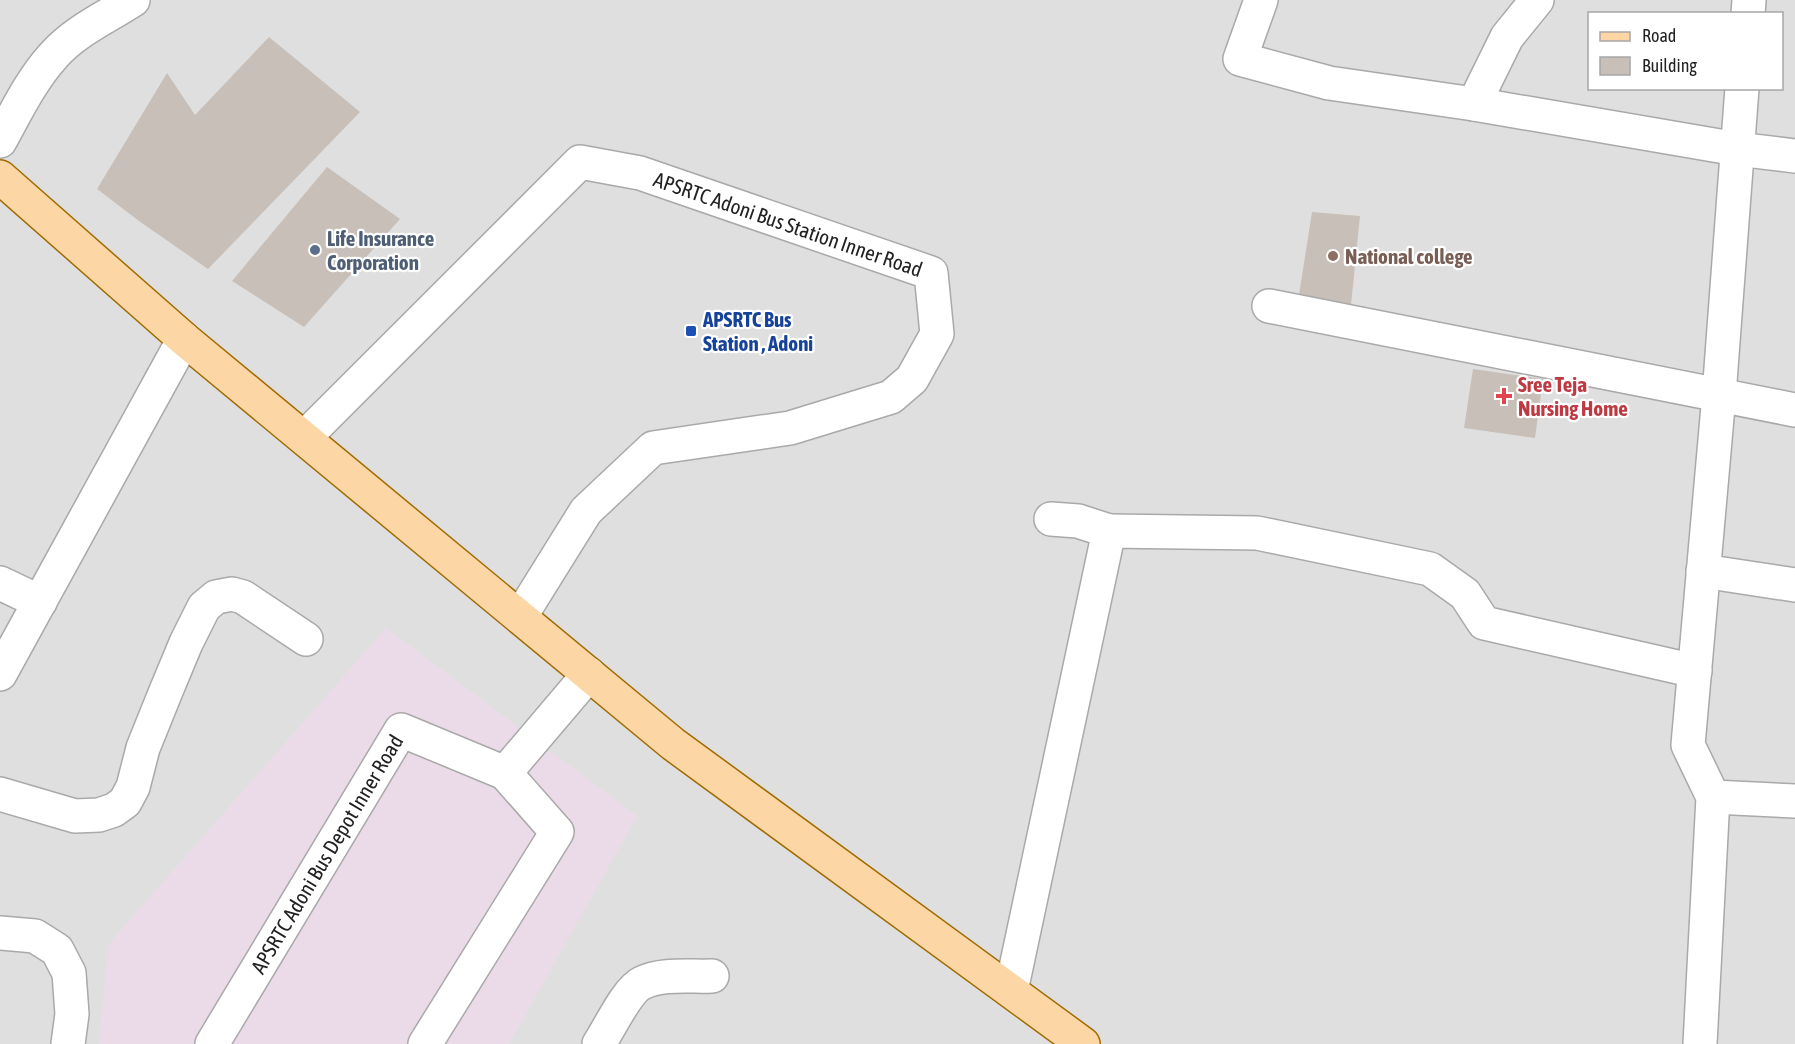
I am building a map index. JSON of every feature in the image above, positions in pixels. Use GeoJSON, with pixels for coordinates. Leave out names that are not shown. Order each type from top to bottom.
{"type":"FeatureCollection","features":[{"type":"Feature","properties":{"kind":"main road"},"geometry":{"type":"LineString","coordinates":[[0,177],[184,339],[674,744],[1083,1044]]}},
{"type":"Feature","properties":{"kind":"street"},"geometry":{"type":"LineString","coordinates":[[0,141],[26,93],[54,55],[77,35],[133,0]]}},
{"type":"Feature","properties":{"kind":"street"},"geometry":{"type":"LineString","coordinates":[[1261,0],[1240,59],[1329,83],[1474,104],[1737,149],[1795,156]]}},
{"type":"Feature","properties":{"kind":"street"},"geometry":{"type":"LineString","coordinates":[[1474,104],[1507,37],[1537,0]]}},
{"type":"Feature","properties":{"kind":"street"},"geometry":{"type":"LineString","coordinates":[[1700,1044],[1713,797],[1688,745],[1719,395],[1742,90]]}},
{"type":"Feature","properties":{"kind":"street","name":"APSRTC Adoni Bus Station Inner Road"},"geometry":{"type":"LineString","coordinates":[[304,438],[580,162],[640,172],[931,273],[936,334],[912,379],[891,397],[790,428],[653,448],[586,511],[520,617]]}},
{"type":"Feature","properties":{"kind":"street"},"geometry":{"type":"LineString","coordinates":[[1269,306],[1795,410]]}},
{"type":"Feature","properties":{"kind":"street"},"geometry":{"type":"LineString","coordinates":[[2,664],[40,602],[184,339]]}},
{"type":"Feature","properties":{"kind":"street"},"geometry":{"type":"LineString","coordinates":[[1051,519],[1078,521],[1109,531],[1257,533],[1430,569],[1465,594],[1484,623],[1695,671]]}},
{"type":"Feature","properties":{"kind":"street"},"geometry":{"type":"LineString","coordinates":[[1011,991],[1109,531]]}},
{"type":"Feature","properties":{"kind":"street"},"geometry":{"type":"LineString","coordinates":[[1703,571],[1795,585]]}},
{"type":"Feature","properties":{"kind":"street"},"geometry":{"type":"LineString","coordinates":[[0,583],[40,602]]}},
{"type":"Feature","properties":{"kind":"street"},"geometry":{"type":"LineString","coordinates":[[0,794],[75,816],[99,815],[114,810],[125,802],[133,786],[143,748],[186,643],[204,607],[216,597],[232,594],[243,597],[306,639]]}},
{"type":"Feature","properties":{"kind":"street"},"geometry":{"type":"LineString","coordinates":[[505,773],[589,674]]}},
{"type":"Feature","properties":{"kind":"street","name":"APSRTC Adoni Bus Depot Inner Road"},"geometry":{"type":"LineString","coordinates":[[212,1044],[401,730],[505,773],[557,832],[425,1044]]}},
{"type":"Feature","properties":{"kind":"street"},"geometry":{"type":"LineString","coordinates":[[1713,797],[1795,801]]}},
{"type":"Feature","properties":{"kind":"street"},"geometry":{"type":"LineString","coordinates":[[0,933],[35,936],[57,950],[69,974],[72,1014],[68,1044]]}},
{"type":"Feature","properties":{"kind":"street"},"geometry":{"type":"LineString","coordinates":[[599,1044],[625,1000],[641,983],[661,977],[712,976]]}},
{"type":"Feature","properties":{"kind":"shaded area"},"geometry":{"type":"Polygon","coordinates":[[[0,0],[1795,0],[1795,1044],[0,1044],[0,0]]]}},
{"type":"Feature","properties":{"kind":"shaded area"},"geometry":{"type":"Polygon","coordinates":[[[386,628],[637,816],[509,1044],[99,1044],[109,944],[386,628]]]}},
{"type":"Feature","properties":{"kind":"building"},"geometry":{"type":"Polygon","coordinates":[[[269,37],[360,112],[208,269],[97,189],[167,73],[195,115],[269,37]]]}},
{"type":"Feature","properties":{"kind":"building","name":"Life Insurance Corporation"},"geometry":{"type":"Polygon","coordinates":[[[327,167],[400,219],[304,327],[232,281],[327,167]]]}},
{"type":"Feature","properties":{"kind":"building","name":"National college"},"geometry":{"type":"Polygon","coordinates":[[[1312,212],[1360,216],[1351,305],[1299,295],[1312,212]]]}},
{"type":"Feature","properties":{"kind":"building"},"geometry":{"type":"Polygon","coordinates":[[[1473,369],[1543,379],[1535,438],[1464,428],[1473,369]]]}},
{"type":"Feature","properties":{"kind":"place","name":"Life Insurance Corporation"},"geometry":{"type":"Point","coordinates":[315,250]}},
{"type":"Feature","properties":{"kind":"place","name":"National college"},"geometry":{"type":"Point","coordinates":[1333,256]}},
{"type":"Feature","properties":{"kind":"place","name":"APSRTC Bus Station , Adoni"},"geometry":{"type":"Point","coordinates":[691,331]}},
{"type":"Feature","properties":{"kind":"place","name":"Sree Teja Nursing Home"},"geometry":{"type":"Point","coordinates":[1504,396]}}]}
